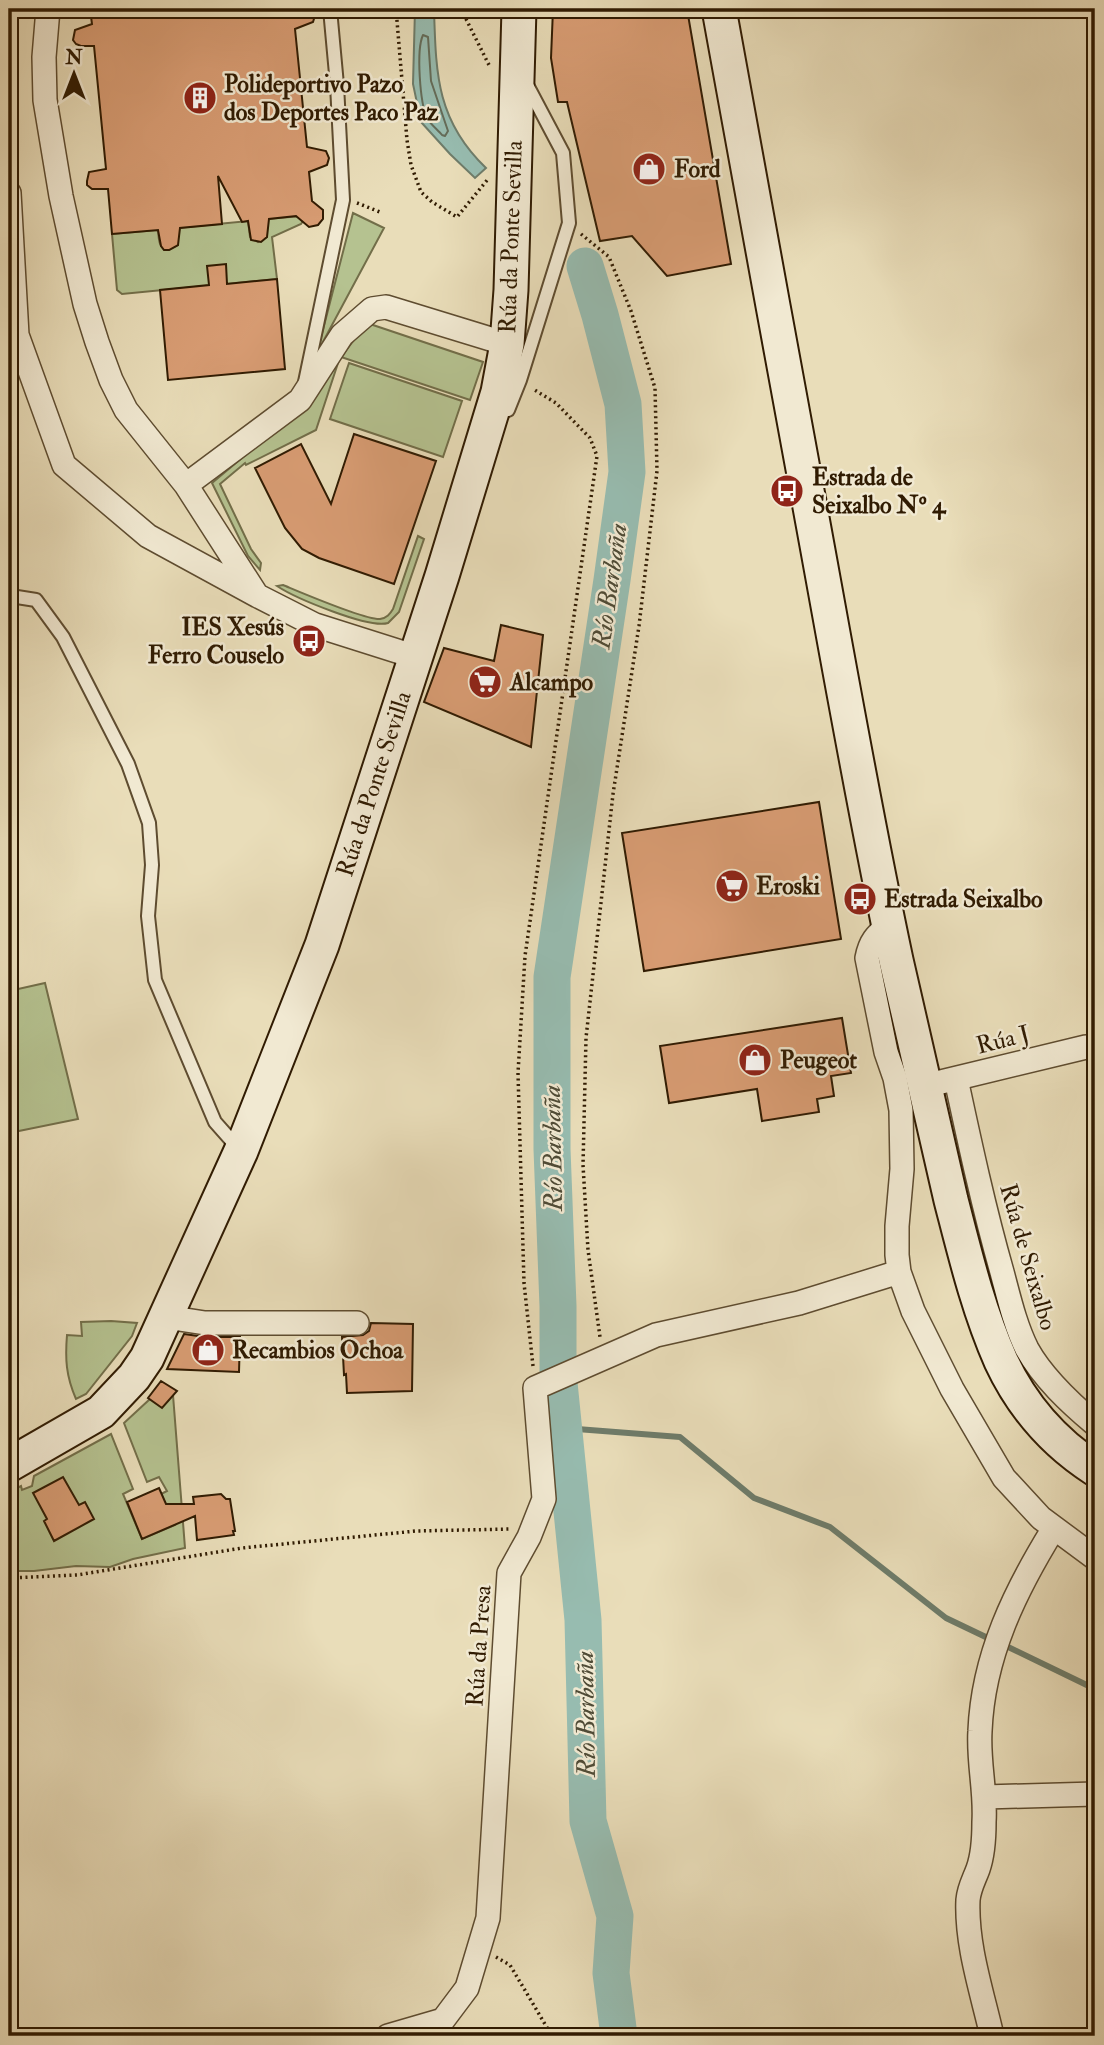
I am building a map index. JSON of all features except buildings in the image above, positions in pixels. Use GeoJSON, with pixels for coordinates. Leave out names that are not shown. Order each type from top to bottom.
{"type":"FeatureCollection","features":[{"type":"Feature","properties":{"kind":"street"},"geometry":{"type":"LineString","coordinates":[[48,9],[44,57],[45,100],[61,196],[85,304],[106,368],[126,410],[186,485],[258,596]]}},
{"type":"Feature","properties":{"kind":"street","name":"Rúa da Ponte Sevilla"},"geometry":{"type":"LineString","coordinates":[[9,1465],[102,1412],[134,1377],[147,1358],[241,1151],[322,945],[416,657],[498,392],[507,345],[511,290],[504,68],[519,9]]}},
{"type":"Feature","properties":{"kind":"street"},"geometry":{"type":"LineString","coordinates":[[719,9],[864,804],[889,925],[940,1083],[966,1259],[978,1300],[1014,1387],[1045,1428],[1095,1469]]}},
{"type":"Feature","properties":{"kind":"street"},"geometry":{"type":"LineString","coordinates":[[9,193],[17,335],[64,465],[148,536],[315,625],[416,657]]}},
{"type":"Feature","properties":{"kind":"street"},"geometry":{"type":"LineString","coordinates":[[186,485],[300,400],[342,335],[372,309],[386,307],[507,345]]}},
{"type":"Feature","properties":{"kind":"street"},"geometry":{"type":"LineString","coordinates":[[889,925],[876,934],[869,946],[867,958],[901,1110],[902,1169],[897,1226],[899,1272],[922,1332],[970,1422],[1004,1478],[1041,1518],[1095,1558]]}},
{"type":"Feature","properties":{"kind":"street","name":"Rúa J"},"geometry":{"type":"LineString","coordinates":[[940,1083],[1095,1047]]}},
{"type":"Feature","properties":{"kind":"street","name":"Rúa de Seixalbo"},"geometry":{"type":"LineString","coordinates":[[940,1083],[998,1257],[1015,1318],[1028,1350],[1049,1379],[1095,1424]]}},
{"type":"Feature","properties":{"kind":"street"},"geometry":{"type":"LineString","coordinates":[[535,1388],[656,1335],[799,1303],[899,1272]]}},
{"type":"Feature","properties":{"kind":"street"},"geometry":{"type":"LineString","coordinates":[[166,1317],[205,1324],[357,1323]]}},
{"type":"Feature","properties":{"kind":"street","name":"Rúa da Presa"},"geometry":{"type":"LineString","coordinates":[[388,2036],[443,2020],[467,1988],[488,1919],[509,1573],[533,1528],[544,1499],[535,1388]]}},
{"type":"Feature","properties":{"kind":"street"},"geometry":{"type":"LineString","coordinates":[[992,2036],[971,1944],[968,1899],[981,1854],[985,1797],[980,1731],[984,1696],[991,1660],[1012,1602],[1054,1528]]}},
{"type":"Feature","properties":{"kind":"street"},"geometry":{"type":"LineString","coordinates":[[985,1797],[1095,1794]]}},
{"type":"Feature","properties":{"kind":"lane"},"geometry":{"type":"LineString","coordinates":[[300,400],[343,200],[330,9]]}},
{"type":"Feature","properties":{"kind":"lane"},"geometry":{"type":"LineString","coordinates":[[471,484],[520,380],[569,223],[562,153],[504,68]]}},
{"type":"Feature","properties":{"kind":"lane"},"geometry":{"type":"LineString","coordinates":[[9,598],[36,600],[64,638],[128,764],[149,823],[152,865],[148,916],[155,980],[215,1122],[241,1151]]}},
{"type":"Feature","properties":{"kind":"path"},"geometry":{"type":"LineString","coordinates":[[397,9],[407,139],[411,165],[421,192],[457,217],[490,177]]}},
{"type":"Feature","properties":{"kind":"path"},"geometry":{"type":"LineString","coordinates":[[461,9],[504,68]]}},
{"type":"Feature","properties":{"kind":"path"},"geometry":{"type":"LineString","coordinates":[[355,202],[380,212]]}},
{"type":"Feature","properties":{"kind":"path"},"geometry":{"type":"LineString","coordinates":[[569,223],[609,257],[631,311],[655,388],[657,471],[649,551],[613,794],[586,1038],[583,1165],[588,1250],[598,1330],[606,1357]]}},
{"type":"Feature","properties":{"kind":"path"},"geometry":{"type":"LineString","coordinates":[[520,380],[556,403],[590,438],[597,456],[524,969],[518,1073],[524,1283],[535,1388]]}},
{"type":"Feature","properties":{"kind":"path"},"geometry":{"type":"LineString","coordinates":[[9,1578],[77,1575],[242,1548],[403,1533],[533,1528]]}},
{"type":"Feature","properties":{"kind":"path"},"geometry":{"type":"LineString","coordinates":[[479,1948],[510,1965],[552,2036]]}},
{"type":"Feature","properties":{"kind":"green space"},"geometry":{"type":"Polygon","coordinates":[[[353,213],[384,228],[317,353],[353,213]]]}},
{"type":"Feature","properties":{"kind":"green space"},"geometry":{"type":"Polygon","coordinates":[[[302,216],[301,224],[272,237],[277,279],[122,294],[117,290],[112,234],[158,230],[161,246],[169,250],[178,245],[177,228],[248,221],[250,237],[258,242],[267,237],[266,219],[302,216]]]}},
{"type":"Feature","properties":{"kind":"green space"},"geometry":{"type":"Polygon","coordinates":[[[367,323],[483,362],[470,400],[341,357],[367,323]]]}},
{"type":"Feature","properties":{"kind":"green space"},"geometry":{"type":"Polygon","coordinates":[[[339,360],[316,430],[246,465],[245,463],[220,484],[251,549],[261,563],[260,570],[248,556],[212,483],[304,406],[339,360]]]}},
{"type":"Feature","properties":{"kind":"green space"},"geometry":{"type":"Polygon","coordinates":[[[349,363],[462,401],[443,457],[330,419],[349,363]]]}},
{"type":"Feature","properties":{"kind":"green space"},"geometry":{"type":"Polygon","coordinates":[[[418,536],[424,539],[399,612],[388,623],[379,624],[349,617],[315,605],[277,586],[283,585],[332,605],[380,619],[388,616],[393,609],[418,536]]]}},
{"type":"Feature","properties":{"kind":"green space"},"geometry":{"type":"Polygon","coordinates":[[[45,983],[78,1119],[9,1133],[9,991],[45,983]]]}},
{"type":"Feature","properties":{"kind":"green space"},"geometry":{"type":"Polygon","coordinates":[[[81,1322],[137,1323],[132,1336],[86,1394],[76,1399],[67,1367],[67,1335],[82,1336],[81,1322]]]}},
{"type":"Feature","properties":{"kind":"green space"},"geometry":{"type":"Polygon","coordinates":[[[173,1395],[185,1548],[133,1559],[110,1567],[76,1566],[9,1571],[9,1492],[21,1486],[22,1490],[32,1486],[34,1476],[111,1434],[133,1489],[123,1494],[142,1539],[175,1525],[161,1494],[167,1491],[159,1477],[147,1482],[124,1423],[150,1399],[173,1395]]]}},
{"type":"Feature","properties":{"kind":"water"},"geometry":{"type":"Polygon","coordinates":[[[415,9],[434,9],[438,75],[448,113],[469,150],[486,168],[475,178],[421,122],[413,84],[415,9]]]}},
{"type":"Feature","properties":{"kind":"waterway","name":"Río Barbaña"},"geometry":{"type":"LineString","coordinates":[[585,266],[623,404],[627,472],[552,977],[552,1149],[558,1373],[583,1620],[588,1821],[615,1916],[611,1973],[619,2036]]}},
{"type":"Feature","properties":{"kind":"waterway"},"geometry":{"type":"LineString","coordinates":[[564,1428],[680,1437],[754,1498],[830,1527],[946,1618],[992,1640]]}},
{"type":"Feature","properties":{"kind":"waterway"},"geometry":{"type":"LineString","coordinates":[[1002,1644],[1095,1689]]}},
{"type":"Feature","properties":{"kind":"place","name":"Polideportivo Pazo dos Deportes Paco Paz"},"geometry":{"type":"Point","coordinates":[200,98]}},
{"type":"Feature","properties":{"kind":"place","name":"Ford"},"geometry":{"type":"Point","coordinates":[649,169]}},
{"type":"Feature","properties":{"kind":"place","name":"Estrada de Seixalbo Nº 4"},"geometry":{"type":"Point","coordinates":[787,491]}},
{"type":"Feature","properties":{"kind":"place","name":"IES Xesús Ferro Couselo"},"geometry":{"type":"Point","coordinates":[309,641]}},
{"type":"Feature","properties":{"kind":"place","name":"Alcampo"},"geometry":{"type":"Point","coordinates":[485,682]}},
{"type":"Feature","properties":{"kind":"place","name":"Eroski"},"geometry":{"type":"Point","coordinates":[732,886]}},
{"type":"Feature","properties":{"kind":"place","name":"Estrada Seixalbo"},"geometry":{"type":"Point","coordinates":[860,899]}},
{"type":"Feature","properties":{"kind":"place","name":"Peugeot"},"geometry":{"type":"Point","coordinates":[755,1060]}},
{"type":"Feature","properties":{"kind":"place","name":"Recambios Ochoa"},"geometry":{"type":"Point","coordinates":[208,1350]}}]}
